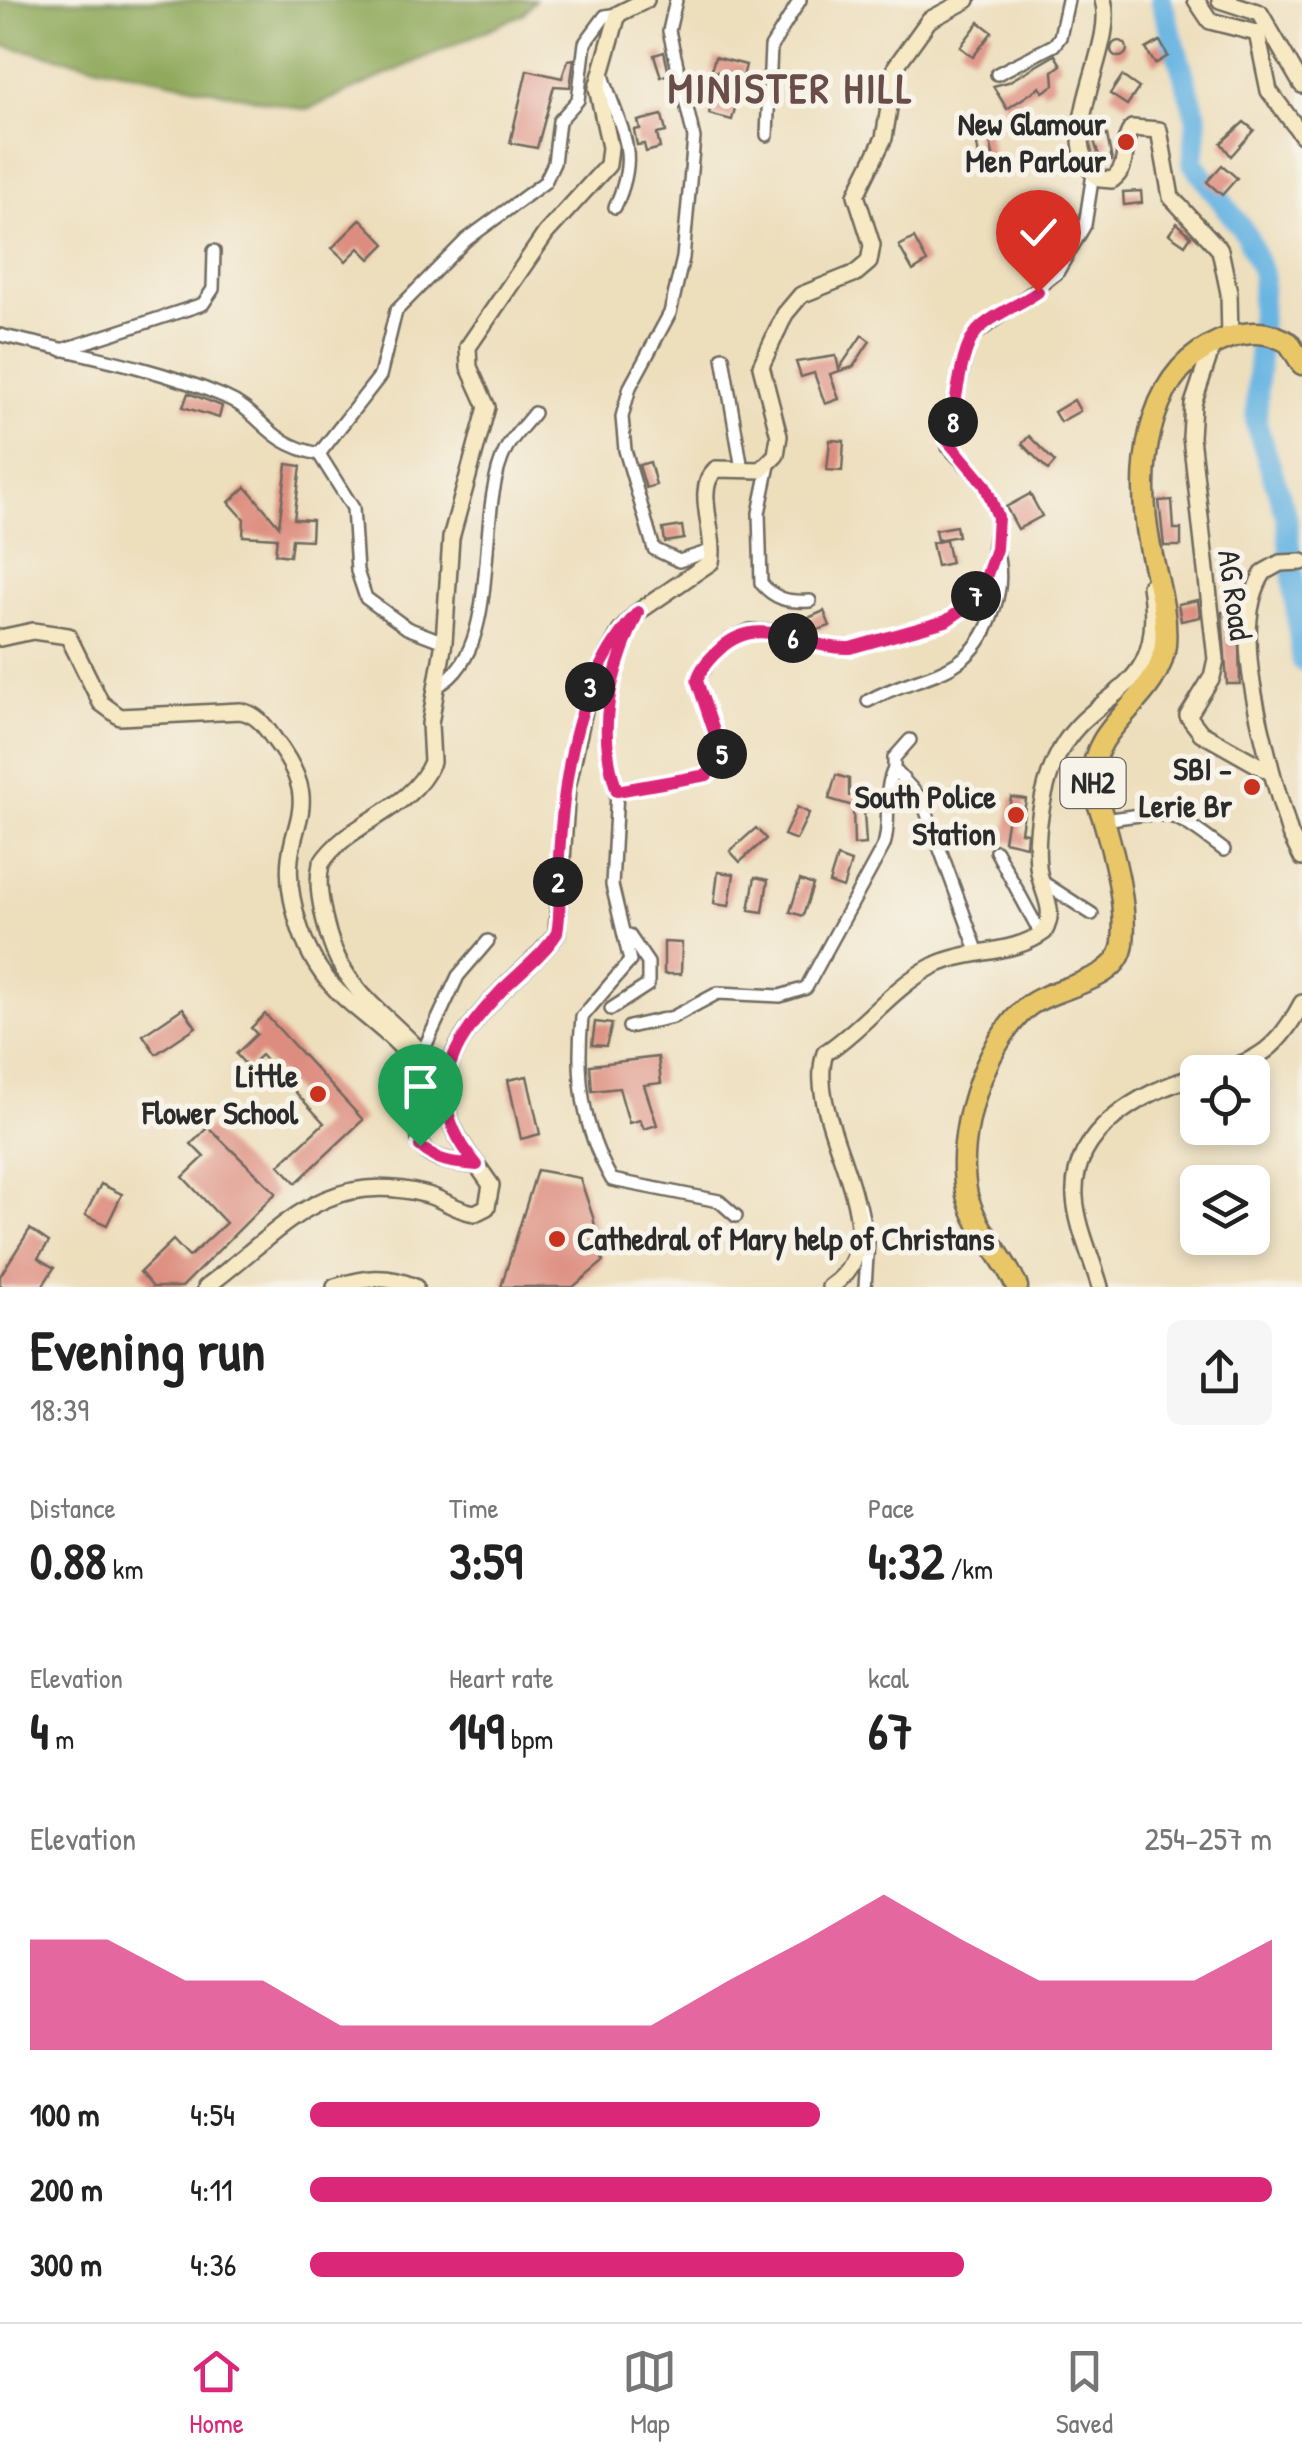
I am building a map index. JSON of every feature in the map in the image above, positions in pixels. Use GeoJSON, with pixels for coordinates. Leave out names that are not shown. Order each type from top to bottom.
{"type":"FeatureCollection","features":[{"type":"Feature","properties":{"kind":"highway"},"geometry":{"type":"LineString","coordinates":[[1221,341],[1250,332],[1278,336],[1289,342],[1302,364]]}},
{"type":"Feature","properties":{"kind":"highway","name":"NH2"},"geometry":{"type":"LineString","coordinates":[[1017,1287],[978,1224],[968,1198],[965,1148],[989,1064],[1010,1024],[1030,1004],[1106,972],[1118,961],[1124,944],[1120,892],[1092,778],[1095,756],[1103,737],[1145,692],[1165,647],[1165,619],[1145,507],[1148,443],[1158,402],[1172,375],[1221,341]]}},
{"type":"Feature","properties":{"kind":"main road"},"geometry":{"type":"LineString","coordinates":[[477,1165],[448,1163],[420,1146],[417,1136],[424,1072],[422,1053],[343,976],[328,934],[318,879],[330,850],[403,800],[428,772],[452,538],[487,407],[469,368],[468,347],[546,233],[608,165],[608,131],[597,88],[601,67],[618,14],[646,0]]}},
{"type":"Feature","properties":{"kind":"main road"},"geometry":{"type":"LineString","coordinates":[[206,1287],[248,1258],[305,1206],[333,1193],[365,1188],[408,1192],[466,1212],[480,1212],[491,1198],[491,1184],[446,1120],[443,1096],[449,1067],[500,993],[557,933],[561,836],[578,729],[602,662],[650,600],[703,570],[713,550],[706,480],[716,469],[761,470],[778,450],[762,360],[791,304],[869,262],[872,245],[856,195],[884,138],[896,66],[934,8],[967,0]]}},
{"type":"Feature","properties":{"kind":"main road"},"geometry":{"type":"LineString","coordinates":[[1102,0],[1106,21],[1082,132],[1093,174],[1107,181],[1120,173],[1132,128],[1159,130],[1171,196],[1220,250],[1229,293],[1221,341]]}},
{"type":"Feature","properties":{"kind":"main road"},"geometry":{"type":"LineString","coordinates":[[1196,0],[1210,20],[1256,33],[1269,91],[1302,135]]}},
{"type":"Feature","properties":{"kind":"main road"},"geometry":{"type":"LineString","coordinates":[[1220,0],[1260,13],[1302,85]]}},
{"type":"Feature","properties":{"kind":"main road","name":"AG Road"},"geometry":{"type":"LineString","coordinates":[[1221,341],[1193,404],[1191,437],[1216,660],[1212,677],[1188,716],[1202,734],[1272,773]]}},
{"type":"Feature","properties":{"kind":"main road"},"geometry":{"type":"LineString","coordinates":[[830,1287],[846,1275],[858,1244],[854,1192],[832,1130],[825,1054],[864,1026],[903,983],[938,964],[1041,934],[1052,911],[1041,881],[1038,842],[1048,780],[1057,756],[1072,734],[1144,665],[1149,648],[1152,600],[1145,507]]}},
{"type":"Feature","properties":{"kind":"main road"},"geometry":{"type":"LineString","coordinates":[[1302,562],[1280,563],[1264,572],[1253,602],[1253,701],[1290,834],[1302,858]]}},
{"type":"Feature","properties":{"kind":"main road"},"geometry":{"type":"LineString","coordinates":[[0,638],[33,631],[68,636],[102,703],[120,717],[240,711],[252,714],[264,724],[290,760],[305,797],[292,840],[290,870],[305,949],[334,990],[424,1072]]}},
{"type":"Feature","properties":{"kind":"main road"},"geometry":{"type":"LineString","coordinates":[[1264,1055],[1302,1003]]}},
{"type":"Feature","properties":{"kind":"main road"},"geometry":{"type":"LineString","coordinates":[[1100,1287],[1074,1194],[1094,1138],[1122,1109],[1180,1084]]}},
{"type":"Feature","properties":{"kind":"main road"},"geometry":{"type":"LineString","coordinates":[[334,1287],[378,1277],[414,1287]]}},
{"type":"Feature","properties":{"kind":"street"},"geometry":{"type":"LineString","coordinates":[[676,0],[669,31],[694,138],[682,258],[670,313],[624,402],[623,433],[654,550],[679,561],[713,550]]}},
{"type":"Feature","properties":{"kind":"street"},"geometry":{"type":"LineString","coordinates":[[767,135],[772,47],[800,0]]}},
{"type":"Feature","properties":{"kind":"street"},"geometry":{"type":"LineString","coordinates":[[997,74],[1054,45],[1060,37],[1068,0]]}},
{"type":"Feature","properties":{"kind":"street"},"geometry":{"type":"LineString","coordinates":[[319,454],[380,376],[396,311],[466,240],[545,182],[554,163],[560,121],[578,100],[585,42],[605,16],[618,14]]}},
{"type":"Feature","properties":{"kind":"street"},"geometry":{"type":"LineString","coordinates":[[601,67],[628,147],[630,166],[615,207]]}},
{"type":"Feature","properties":{"kind":"street"},"geometry":{"type":"LineString","coordinates":[[868,700],[897,685],[958,665],[984,637],[1002,578],[996,549],[998,517],[994,499],[947,440],[966,356],[978,330],[1038,292],[1069,256],[1085,224],[1093,174]]}},
{"type":"Feature","properties":{"kind":"street"},"geometry":{"type":"LineString","coordinates":[[62,350],[203,304],[213,289],[214,252]]}},
{"type":"Feature","properties":{"kind":"street"},"geometry":{"type":"LineString","coordinates":[[0,335],[129,365],[224,396],[277,440],[319,454],[354,508],[357,572],[366,598],[407,628],[444,642]]}},
{"type":"Feature","properties":{"kind":"street"},"geometry":{"type":"LineString","coordinates":[[723,357],[742,468]]}},
{"type":"Feature","properties":{"kind":"street"},"geometry":{"type":"LineString","coordinates":[[438,686],[459,672],[472,644],[495,486],[506,449],[534,413]]}},
{"type":"Feature","properties":{"kind":"street"},"geometry":{"type":"LineString","coordinates":[[769,465],[759,513],[760,583],[771,594],[789,602],[810,601]]}},
{"type":"Feature","properties":{"kind":"street"},"geometry":{"type":"LineString","coordinates":[[617,791],[707,775],[718,767],[723,758],[697,681],[699,672],[730,639],[763,630],[833,648],[850,648],[946,621],[972,603],[996,549]]}},
{"type":"Feature","properties":{"kind":"street"},"geometry":{"type":"LineString","coordinates":[[638,612],[616,662],[604,725],[606,763],[617,791],[612,886],[630,962],[582,1017],[585,1120],[591,1144],[612,1180],[719,1201],[736,1216]]}},
{"type":"Feature","properties":{"kind":"street"},"geometry":{"type":"LineString","coordinates":[[628,1027],[673,1018],[718,993],[780,996],[806,988],[884,845],[890,827],[888,792],[894,758],[910,740]]}},
{"type":"Feature","properties":{"kind":"street"},"geometry":{"type":"LineString","coordinates":[[894,769],[916,788],[922,800],[978,953]]}},
{"type":"Feature","properties":{"kind":"street"},"geometry":{"type":"LineString","coordinates":[[1104,820],[1162,811],[1176,814],[1224,850]]}},
{"type":"Feature","properties":{"kind":"street"},"geometry":{"type":"LineString","coordinates":[[996,850],[1041,934]]}},
{"type":"Feature","properties":{"kind":"street"},"geometry":{"type":"LineString","coordinates":[[1041,881],[1092,914]]}},
{"type":"Feature","properties":{"kind":"street"},"geometry":{"type":"LineString","coordinates":[[612,1009],[648,985],[648,963],[624,928]]}},
{"type":"Feature","properties":{"kind":"street"},"geometry":{"type":"LineString","coordinates":[[422,1053],[458,976],[488,940]]}},
{"type":"Feature","properties":{"kind":"street"},"geometry":{"type":"LineString","coordinates":[[854,1192],[866,1217],[865,1287]]}},
{"type":"Feature","properties":{"kind":"green space"},"geometry":{"type":"Polygon","coordinates":[[[0,0],[535,0],[523,14],[307,110],[0,45],[0,0]]]}},
{"type":"Feature","properties":{"kind":"building"},"geometry":{"type":"Polygon","coordinates":[[[979,22],[992,32],[973,57],[960,47],[979,22]]]}},
{"type":"Feature","properties":{"kind":"building"},"geometry":{"type":"Polygon","coordinates":[[[1119,41],[1127,49],[1119,57],[1111,49],[1119,41]]]}},
{"type":"Feature","properties":{"kind":"building"},"geometry":{"type":"Polygon","coordinates":[[[1160,41],[1168,56],[1155,64],[1146,49],[1160,41]]]}},
{"type":"Feature","properties":{"kind":"building"},"geometry":{"type":"Polygon","coordinates":[[[664,52],[669,74],[661,77],[654,55],[664,52]]]}},
{"type":"Feature","properties":{"kind":"building"},"geometry":{"type":"Polygon","coordinates":[[[1055,55],[1061,65],[1053,71],[1054,85],[1043,92],[1040,87],[1007,109],[993,86],[1008,82],[1055,55]]]}},
{"type":"Feature","properties":{"kind":"building"},"geometry":{"type":"Polygon","coordinates":[[[715,57],[746,65],[732,120],[709,114],[718,72],[711,71],[715,57]]]}},
{"type":"Feature","properties":{"kind":"building"},"geometry":{"type":"Polygon","coordinates":[[[574,59],[570,87],[554,86],[537,148],[510,143],[527,70],[562,78],[568,60],[574,59]]]}},
{"type":"Feature","properties":{"kind":"building"},"geometry":{"type":"Polygon","coordinates":[[[1122,76],[1139,88],[1127,105],[1110,94],[1122,76]]]}},
{"type":"Feature","properties":{"kind":"building"},"geometry":{"type":"Polygon","coordinates":[[[662,115],[666,132],[657,134],[660,148],[646,152],[644,144],[637,145],[634,130],[640,129],[638,121],[662,115]]]}},
{"type":"Feature","properties":{"kind":"building"},"geometry":{"type":"Polygon","coordinates":[[[1244,122],[1254,130],[1231,156],[1221,143],[1244,122]]]}},
{"type":"Feature","properties":{"kind":"building"},"geometry":{"type":"Polygon","coordinates":[[[988,130],[993,155],[979,157],[975,132],[988,130]]]}},
{"type":"Feature","properties":{"kind":"building"},"geometry":{"type":"Polygon","coordinates":[[[1107,135],[1112,161],[1101,162],[1093,138],[1107,135]]]}},
{"type":"Feature","properties":{"kind":"building"},"geometry":{"type":"Polygon","coordinates":[[[1222,165],[1237,178],[1222,195],[1207,182],[1222,165]]]}},
{"type":"Feature","properties":{"kind":"building"},"geometry":{"type":"Polygon","coordinates":[[[1141,191],[1142,203],[1124,205],[1123,192],[1141,191]]]}},
{"type":"Feature","properties":{"kind":"building"},"geometry":{"type":"Polygon","coordinates":[[[361,219],[385,244],[370,259],[359,248],[346,261],[332,248],[361,219]]]}},
{"type":"Feature","properties":{"kind":"building"},"geometry":{"type":"Polygon","coordinates":[[[1177,223],[1191,236],[1185,245],[1169,234],[1177,223]]]}},
{"type":"Feature","properties":{"kind":"building"},"geometry":{"type":"Polygon","coordinates":[[[914,238],[927,262],[913,271],[899,246],[914,238]]]}},
{"type":"Feature","properties":{"kind":"building"},"geometry":{"type":"Polygon","coordinates":[[[862,335],[870,341],[853,367],[830,374],[839,399],[825,404],[814,373],[801,377],[796,362],[836,356],[839,369],[862,335]]]}},
{"type":"Feature","properties":{"kind":"building"},"geometry":{"type":"Polygon","coordinates":[[[188,393],[222,406],[219,418],[183,407],[188,393]]]}},
{"type":"Feature","properties":{"kind":"building"},"geometry":{"type":"Polygon","coordinates":[[[1074,400],[1080,411],[1060,422],[1054,412],[1074,400]]]}},
{"type":"Feature","properties":{"kind":"building"},"geometry":{"type":"Polygon","coordinates":[[[1029,436],[1055,462],[1048,470],[1022,444],[1029,436]]]}},
{"type":"Feature","properties":{"kind":"building"},"geometry":{"type":"Polygon","coordinates":[[[830,440],[844,441],[842,471],[827,470],[830,440]]]}},
{"type":"Feature","properties":{"kind":"building"},"geometry":{"type":"Polygon","coordinates":[[[650,462],[656,485],[646,488],[639,465],[650,462]]]}},
{"type":"Feature","properties":{"kind":"building"},"geometry":{"type":"Polygon","coordinates":[[[287,464],[301,466],[294,519],[312,520],[311,540],[292,539],[290,556],[275,554],[277,538],[243,536],[244,519],[229,502],[246,487],[279,526],[287,464]]]}},
{"type":"Feature","properties":{"kind":"building"},"geometry":{"type":"Polygon","coordinates":[[[1030,494],[1042,516],[1018,529],[1006,507],[1030,494]]]}},
{"type":"Feature","properties":{"kind":"building"},"geometry":{"type":"Polygon","coordinates":[[[1172,500],[1174,529],[1181,529],[1181,546],[1164,546],[1159,501],[1172,500]]]}},
{"type":"Feature","properties":{"kind":"building"},"geometry":{"type":"Polygon","coordinates":[[[682,526],[684,539],[665,542],[663,529],[682,526]]]}},
{"type":"Feature","properties":{"kind":"building"},"geometry":{"type":"Polygon","coordinates":[[[956,526],[958,536],[937,540],[935,530],[956,526]]]}},
{"type":"Feature","properties":{"kind":"building"},"geometry":{"type":"Polygon","coordinates":[[[946,540],[951,563],[937,566],[932,543],[946,540]]]}},
{"type":"Feature","properties":{"kind":"building"},"geometry":{"type":"Polygon","coordinates":[[[1198,600],[1200,617],[1181,621],[1178,604],[1198,600]]]}},
{"type":"Feature","properties":{"kind":"building"},"geometry":{"type":"Polygon","coordinates":[[[1238,610],[1240,684],[1227,684],[1222,612],[1238,610]]]}},
{"type":"Feature","properties":{"kind":"building"},"geometry":{"type":"Polygon","coordinates":[[[824,611],[830,626],[812,632],[806,619],[824,611]]]}},
{"type":"Feature","properties":{"kind":"building"},"geometry":{"type":"Polygon","coordinates":[[[836,775],[849,779],[849,796],[863,795],[866,844],[854,845],[853,806],[829,799],[836,775]]]}},
{"type":"Feature","properties":{"kind":"building","name":"South Police Station"},"geometry":{"type":"Polygon","coordinates":[[[1011,797],[1026,799],[1021,832],[1027,833],[1026,846],[1004,841],[1011,797]]]}},
{"type":"Feature","properties":{"kind":"building"},"geometry":{"type":"Polygon","coordinates":[[[797,807],[809,813],[796,840],[784,835],[797,807]]]}},
{"type":"Feature","properties":{"kind":"building"},"geometry":{"type":"Polygon","coordinates":[[[756,828],[766,839],[740,862],[730,851],[756,828]]]}},
{"type":"Feature","properties":{"kind":"building"},"geometry":{"type":"Polygon","coordinates":[[[837,857],[851,862],[843,888],[829,883],[837,857]]]}},
{"type":"Feature","properties":{"kind":"building"},"geometry":{"type":"Polygon","coordinates":[[[718,872],[734,874],[729,906],[714,904],[718,872]]]}},
{"type":"Feature","properties":{"kind":"building"},"geometry":{"type":"Polygon","coordinates":[[[755,877],[768,880],[763,912],[749,910],[755,877]]]}},
{"type":"Feature","properties":{"kind":"building"},"geometry":{"type":"Polygon","coordinates":[[[800,880],[813,885],[803,916],[790,912],[800,880]]]}},
{"type":"Feature","properties":{"kind":"building"},"geometry":{"type":"Polygon","coordinates":[[[664,942],[682,943],[681,974],[664,974],[664,942]]]}},
{"type":"Feature","properties":{"kind":"building"},"geometry":{"type":"Polygon","coordinates":[[[183,1008],[196,1027],[156,1054],[143,1035],[183,1008]]]}},
{"type":"Feature","properties":{"kind":"building","name":"Little Flower School"},"geometry":{"type":"Polygon","coordinates":[[[265,1014],[363,1120],[296,1183],[279,1165],[324,1123],[261,1055],[248,1067],[236,1054],[257,1034],[251,1028],[265,1014]]]}},
{"type":"Feature","properties":{"kind":"building"},"geometry":{"type":"Polygon","coordinates":[[[595,1022],[612,1024],[606,1046],[592,1045],[595,1022]]]}},
{"type":"Feature","properties":{"kind":"building"},"geometry":{"type":"Polygon","coordinates":[[[658,1057],[661,1083],[644,1085],[657,1125],[644,1129],[640,1120],[629,1123],[619,1088],[592,1091],[590,1065],[658,1057]]]}},
{"type":"Feature","properties":{"kind":"building"},"geometry":{"type":"Polygon","coordinates":[[[527,1076],[540,1134],[521,1139],[508,1080],[527,1076]]]}},
{"type":"Feature","properties":{"kind":"building"},"geometry":{"type":"Polygon","coordinates":[[[208,1127],[276,1193],[182,1287],[153,1287],[140,1272],[173,1240],[189,1257],[226,1223],[183,1177],[204,1157],[191,1144],[208,1127]]]}},
{"type":"Feature","properties":{"kind":"building","name":"Cathedral of Mary help of Christans"},"geometry":{"type":"Polygon","coordinates":[[[537,1170],[580,1178],[603,1262],[573,1287],[501,1287],[537,1170]]]}},
{"type":"Feature","properties":{"kind":"building"},"geometry":{"type":"Polygon","coordinates":[[[101,1184],[122,1194],[107,1225],[85,1215],[101,1184]]]}},
{"type":"Feature","properties":{"kind":"building"},"geometry":{"type":"Polygon","coordinates":[[[30,1229],[49,1242],[38,1258],[54,1268],[42,1287],[0,1287],[0,1276],[30,1229]]]}},
{"type":"Feature","properties":{"kind":"waterway"},"geometry":{"type":"LineString","coordinates":[[1161,0],[1197,119],[1193,163],[1246,234],[1263,274],[1256,423],[1286,515],[1302,661]]}},
{"type":"Feature","properties":{"kind":"place","name":"New Glamour Men Parlour"},"geometry":{"type":"Point","coordinates":[1126,142]}},
{"type":"Feature","properties":{"kind":"place","name":"SBI - Lerie Br"},"geometry":{"type":"Point","coordinates":[1252,787]}},
{"type":"Feature","properties":{"kind":"place","name":"South Police Station"},"geometry":{"type":"Point","coordinates":[1016,815]}},
{"type":"Feature","properties":{"kind":"place","name":"Little Flower School"},"geometry":{"type":"Point","coordinates":[318,1094]}},
{"type":"Feature","properties":{"kind":"place","name":"Cathedral of Mary help of Christans"},"geometry":{"type":"Point","coordinates":[557,1239]}},
{"type":"Feature","properties":{"kind":"district","name":"MINISTER HILL"},"geometry":{"type":"Point","coordinates":[791,88]}},
{"type":"Feature","properties":{"kind":"route"},"geometry":{"type":"LineString","coordinates":[[420,1146],[448,1163],[477,1165],[446,1120],[443,1096],[449,1067],[500,993],[557,933],[561,836],[578,729],[588,692],[620,632],[638,612],[616,662],[604,725],[606,763],[617,791],[686,780],[707,775],[718,767],[723,758],[697,681],[699,672],[730,639],[750,630],[763,630],[833,648],[850,648],[960,614],[984,583],[999,535],[994,499],[948,447],[970,339],[984,325],[1038,292]]}}]}
